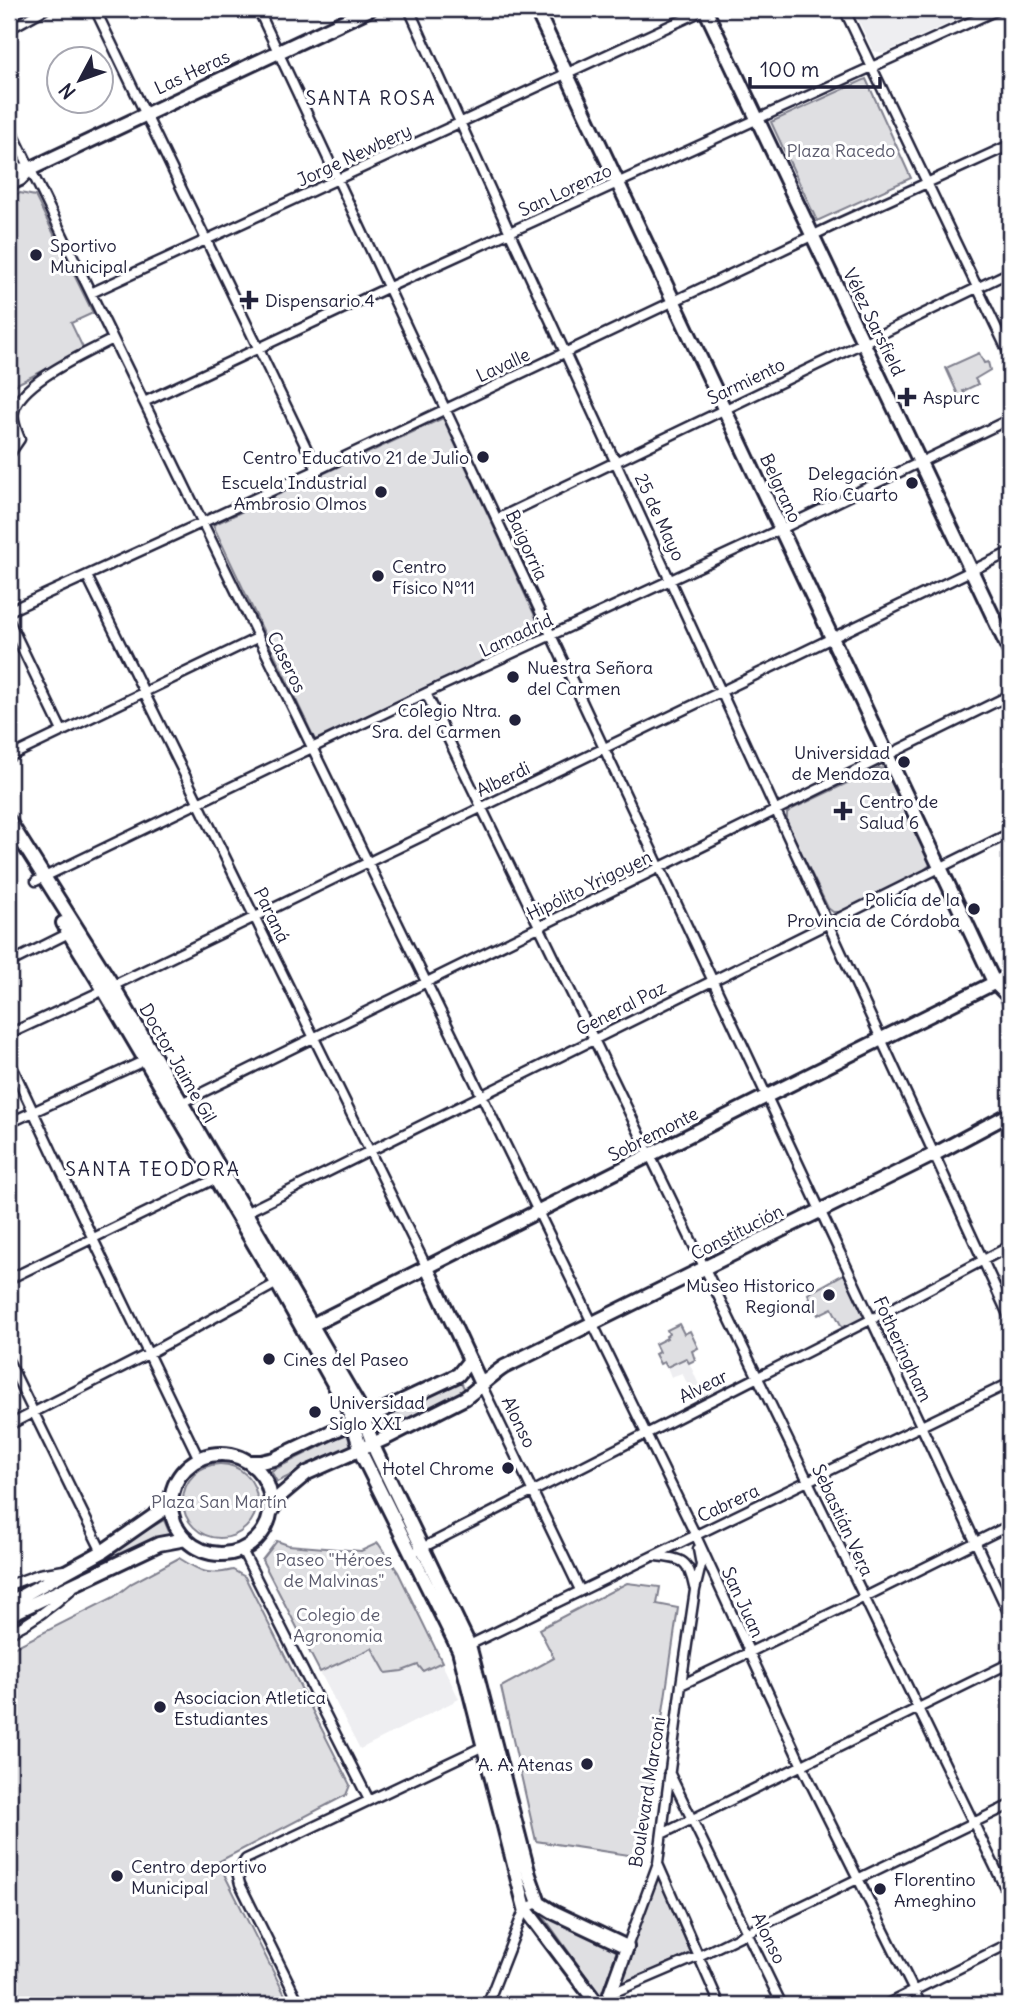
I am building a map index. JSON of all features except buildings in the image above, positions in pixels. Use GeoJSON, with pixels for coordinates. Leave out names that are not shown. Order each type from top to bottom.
{"type":"FeatureCollection","features":[{"type":"Feature","properties":{"kind":"main road","name":"Las Heras"},"geometry":{"type":"LineString","coordinates":[[9,184],[20,179],[30,169],[370,9]]}},
{"type":"Feature","properties":{"kind":"main road","name":"Belgrano"},"geometry":{"type":"LineString","coordinates":[[536,9],[994,982],[1007,995],[1010,1003]]}},
{"type":"Feature","properties":{"kind":"main road","name":"Vélez Sarsfield"},"geometry":{"type":"LineString","coordinates":[[705,9],[1010,652]]}},
{"type":"Feature","properties":{"kind":"main road","name":"Las Heras"},"geometry":{"type":"LineString","coordinates":[[9,173],[30,169]]}},
{"type":"Feature","properties":{"kind":"main road","name":"Doctor Jaime Gil"},"geometry":{"type":"LineString","coordinates":[[9,821],[69,933],[108,988]]}},
{"type":"Feature","properties":{"kind":"main road","name":"Doctor Jaime Gil"},"geometry":{"type":"LineString","coordinates":[[9,837],[40,879],[108,988],[281,1281],[312,1325],[359,1406],[358,1421]]}},
{"type":"Feature","properties":{"kind":"main road","name":"Sobremonte"},"geometry":{"type":"LineString","coordinates":[[312,1325],[1010,975]]}},
{"type":"Feature","properties":{"kind":"main road","name":"Doctor Jaime Gil"},"geometry":{"type":"LineString","coordinates":[[150,1058],[181,1103],[219,1177],[246,1213],[281,1281]]}},
{"type":"Feature","properties":{"kind":"main road","name":"Constitución"},"geometry":{"type":"LineString","coordinates":[[270,1513],[281,1495],[307,1473],[465,1398],[504,1367],[935,1154],[1010,1114]]}},
{"type":"Feature","properties":{"kind":"main road","name":"Alonso"},"geometry":{"type":"LineString","coordinates":[[426,1268],[481,1384]]}},
{"type":"Feature","properties":{"kind":"main road"},"geometry":{"type":"LineString","coordinates":[[281,1281],[349,1411],[358,1421],[366,1446],[464,1648],[529,1875],[540,1903],[555,1913],[627,1947]]}},
{"type":"Feature","properties":{"kind":"main road"},"geometry":{"type":"LineString","coordinates":[[247,1462],[274,1459],[358,1421],[458,1375],[470,1360]]}},
{"type":"Feature","properties":{"kind":"main road"},"geometry":{"type":"LineString","coordinates":[[215,1455],[232,1455],[247,1462],[259,1471],[271,1498],[265,1528],[255,1541],[242,1550],[228,1554],[212,1553],[198,1548],[186,1539],[177,1526],[171,1504],[177,1480],[187,1468],[200,1459],[215,1455]]}},
{"type":"Feature","properties":{"kind":"main road"},"geometry":{"type":"LineString","coordinates":[[9,1603],[102,1552],[171,1504]]}},
{"type":"Feature","properties":{"kind":"main road"},"geometry":{"type":"LineString","coordinates":[[9,1615],[159,1544],[186,1539]]}},
{"type":"Feature","properties":{"kind":"main road"},"geometry":{"type":"LineString","coordinates":[[490,1743],[525,1908],[600,2005]]}},
{"type":"Feature","properties":{"kind":"main road","name":"Boulevard Marconi"},"geometry":{"type":"LineString","coordinates":[[600,2005],[610,2000],[627,1947]]}},
{"type":"Feature","properties":{"kind":"street"},"geometry":{"type":"LineString","coordinates":[[9,29],[45,9]]}},
{"type":"Feature","properties":{"kind":"street"},"geometry":{"type":"LineString","coordinates":[[95,9],[317,470]]}},
{"type":"Feature","properties":{"kind":"street","name":"Baigorria"},"geometry":{"type":"LineString","coordinates":[[258,9],[767,1096]]}},
{"type":"Feature","properties":{"kind":"street","name":"25 de Mayo"},"geometry":{"type":"LineString","coordinates":[[409,9],[1010,1319]]}},
{"type":"Feature","properties":{"kind":"street","name":"Jorge Newbery"},"geometry":{"type":"LineString","coordinates":[[91,293],[705,9]]}},
{"type":"Feature","properties":{"kind":"street"},"geometry":{"type":"LineString","coordinates":[[844,9],[1010,356]]}},
{"type":"Feature","properties":{"kind":"street","name":"San Lorenzo"},"geometry":{"type":"LineString","coordinates":[[144,402],[999,9]]}},
{"type":"Feature","properties":{"kind":"street","name":"Caseros"},"geometry":{"type":"LineString","coordinates":[[9,125],[537,1212]]}},
{"type":"Feature","properties":{"kind":"street","name":"Lavalle"},"geometry":{"type":"LineString","coordinates":[[9,611],[317,470],[1010,145]]}},
{"type":"Feature","properties":{"kind":"street","name":"Sarmiento"},"geometry":{"type":"LineString","coordinates":[[497,519],[1010,272]]}},
{"type":"Feature","properties":{"kind":"street"},"geometry":{"type":"LineString","coordinates":[[9,455],[20,439],[13,416],[16,402],[42,378],[113,339]]}},
{"type":"Feature","properties":{"kind":"street","name":"Lamadrid"},"geometry":{"type":"LineString","coordinates":[[40,879],[426,693],[781,530],[1010,419]]}},
{"type":"Feature","properties":{"kind":"street","name":"Alberdi"},"geometry":{"type":"LineString","coordinates":[[9,1034],[1010,552]]}},
{"type":"Feature","properties":{"kind":"street","name":"Paraná"},"geometry":{"type":"LineString","coordinates":[[87,576],[426,1268]]}},
{"type":"Feature","properties":{"kind":"street"},"geometry":{"type":"LineString","coordinates":[[9,621],[62,731]]}},
{"type":"Feature","properties":{"kind":"street"},"geometry":{"type":"LineString","coordinates":[[9,757],[257,638]]}},
{"type":"Feature","properties":{"kind":"street","name":"Sebastián Vera"},"geometry":{"type":"LineString","coordinates":[[426,693],[1010,1898]]}},
{"type":"Feature","properties":{"kind":"street","name":"Hipólito Yrigoyen"},"geometry":{"type":"LineString","coordinates":[[181,1103],[1010,695]]}},
{"type":"Feature","properties":{"kind":"street","name":"General Paz"},"geometry":{"type":"LineString","coordinates":[[246,1213],[1010,833]]}},
{"type":"Feature","properties":{"kind":"street"},"geometry":{"type":"LineString","coordinates":[[9,963],[69,933]]}},
{"type":"Feature","properties":{"kind":"street"},"geometry":{"type":"LineString","coordinates":[[9,1123],[150,1058]]}},
{"type":"Feature","properties":{"kind":"street"},"geometry":{"type":"LineString","coordinates":[[9,1060],[200,1459]]}},
{"type":"Feature","properties":{"kind":"street","name":"Fotheringham"},"geometry":{"type":"LineString","coordinates":[[767,1096],[1010,1616]]}},
{"type":"Feature","properties":{"kind":"street"},"geometry":{"type":"LineString","coordinates":[[9,1279],[219,1177]]}},
{"type":"Feature","properties":{"kind":"street","name":"San Juan"},"geometry":{"type":"LineString","coordinates":[[537,1212],[695,1536],[802,1766],[921,2005]]}},
{"type":"Feature","properties":{"kind":"street","name":"Alvear"},"geometry":{"type":"LineString","coordinates":[[416,1551],[1010,1246]]}},
{"type":"Feature","properties":{"kind":"street"},"geometry":{"type":"LineString","coordinates":[[9,1425],[148,1354],[281,1281]]}},
{"type":"Feature","properties":{"kind":"street"},"geometry":{"type":"LineString","coordinates":[[9,1362],[102,1552]]}},
{"type":"Feature","properties":{"kind":"street","name":"Cabrera"},"geometry":{"type":"LineString","coordinates":[[464,1648],[1010,1382]]}},
{"type":"Feature","properties":{"kind":"street","name":"Alonso"},"geometry":{"type":"LineString","coordinates":[[481,1384],[580,1590]]}},
{"type":"Feature","properties":{"kind":"street"},"geometry":{"type":"LineString","coordinates":[[681,1685],[1010,1525]]}},
{"type":"Feature","properties":{"kind":"street","name":"Boulevard Marconi"},"geometry":{"type":"LineString","coordinates":[[627,1947],[658,1863],[681,1685],[701,1565],[695,1536]]}},
{"type":"Feature","properties":{"kind":"street"},"geometry":{"type":"LineString","coordinates":[[242,1550],[369,1800]]}},
{"type":"Feature","properties":{"kind":"street"},"geometry":{"type":"LineString","coordinates":[[653,1556],[675,1558],[685,1563],[691,1570],[695,1590]]}},
{"type":"Feature","properties":{"kind":"street"},"geometry":{"type":"LineString","coordinates":[[9,1585],[39,1574],[71,1569]]}},
{"type":"Feature","properties":{"kind":"street"},"geometry":{"type":"LineString","coordinates":[[9,1633],[51,1609],[81,1580]]}},
{"type":"Feature","properties":{"kind":"street"},"geometry":{"type":"LineString","coordinates":[[662,1834],[1010,1663]]}},
{"type":"Feature","properties":{"kind":"street"},"geometry":{"type":"LineString","coordinates":[[300,2005],[240,1884],[237,1872],[246,1859],[490,1743]]}},
{"type":"Feature","properties":{"kind":"street","name":"Alonso"},"geometry":{"type":"LineString","coordinates":[[669,1772],[782,2005]]}},
{"type":"Feature","properties":{"kind":"street"},"geometry":{"type":"LineString","coordinates":[[610,2000],[1010,1805]]}},
{"type":"Feature","properties":{"kind":"street"},"geometry":{"type":"LineString","coordinates":[[658,1863],[720,2005]]}},
{"type":"Feature","properties":{"kind":"street"},"geometry":{"type":"LineString","coordinates":[[488,2005],[525,1908],[540,1903]]}},
{"type":"Feature","properties":{"kind":"street"},"geometry":{"type":"LineString","coordinates":[[885,2005],[1010,1943]]}},
{"type":"Feature","properties":{"kind":"shaded area"},"geometry":{"type":"Polygon","coordinates":[[[853,9],[981,9],[884,53],[873,51],[853,9]]]}},
{"type":"Feature","properties":{"kind":"shaded area"},"geometry":{"type":"Polygon","coordinates":[[[687,1358],[699,1385],[724,1374],[729,1384],[695,1400],[682,1373],[671,1377],[667,1367],[687,1358]]]}},
{"type":"Feature","properties":{"kind":"shaded area"},"geometry":{"type":"Polygon","coordinates":[[[398,1572],[459,1699],[360,1749],[269,1574],[311,1584],[398,1572]]]}},
{"type":"Feature","properties":{"kind":"green space","name":"Plaza Racedo"},"geometry":{"type":"Polygon","coordinates":[[[866,79],[911,178],[817,221],[771,122],[866,79]]]}},
{"type":"Feature","properties":{"kind":"green space","name":"Sportivo Municipal"},"geometry":{"type":"Polygon","coordinates":[[[20,193],[35,196],[93,313],[71,323],[84,350],[9,388],[9,198],[20,193]]]}},
{"type":"Feature","properties":{"kind":"green space"},"geometry":{"type":"Polygon","coordinates":[[[979,353],[984,363],[988,362],[990,370],[975,379],[978,384],[963,391],[966,397],[960,399],[946,368],[979,353]]]}},
{"type":"Feature","properties":{"kind":"green space","name":"Centro Físico Nº11"},"geometry":{"type":"Polygon","coordinates":[[[443,418],[543,633],[315,740],[213,525],[443,418]]]}},
{"type":"Feature","properties":{"kind":"green space"},"geometry":{"type":"Polygon","coordinates":[[[879,768],[885,769],[890,775],[931,864],[922,872],[843,912],[833,912],[828,908],[787,823],[787,813],[879,768]]]}},
{"type":"Feature","properties":{"kind":"green space"},"geometry":{"type":"Polygon","coordinates":[[[844,1274],[866,1319],[843,1329],[832,1308],[818,1315],[808,1294],[844,1274]]]}},
{"type":"Feature","properties":{"kind":"green space"},"geometry":{"type":"Polygon","coordinates":[[[679,1324],[684,1334],[690,1331],[698,1348],[692,1351],[695,1360],[689,1363],[686,1358],[667,1367],[664,1362],[660,1364],[655,1354],[659,1352],[655,1344],[667,1338],[667,1330],[679,1324]]]}},
{"type":"Feature","properties":{"kind":"green space"},"geometry":{"type":"Polygon","coordinates":[[[460,1380],[466,1392],[378,1434],[375,1422],[460,1380]]]}},
{"type":"Feature","properties":{"kind":"green space"},"geometry":{"type":"Polygon","coordinates":[[[347,1433],[351,1446],[277,1482],[271,1471],[347,1433]]]}},
{"type":"Feature","properties":{"kind":"green space","name":"Plaza San Martín"},"geometry":{"type":"Polygon","coordinates":[[[220,1464],[241,1470],[251,1480],[257,1501],[251,1522],[241,1532],[220,1538],[199,1532],[189,1522],[183,1501],[189,1480],[199,1470],[220,1464]]]}},
{"type":"Feature","properties":{"kind":"green space"},"geometry":{"type":"Polygon","coordinates":[[[164,1520],[170,1534],[58,1582],[164,1520]]]}},
{"type":"Feature","properties":{"kind":"green space","name":"Colegio de Agronomia"},"geometry":{"type":"Polygon","coordinates":[[[277,1541],[288,1545],[361,1551],[378,1543],[398,1572],[442,1662],[423,1671],[418,1665],[386,1673],[372,1648],[320,1672],[262,1560],[277,1541]]]}},
{"type":"Feature","properties":{"kind":"green space"},"geometry":{"type":"Polygon","coordinates":[[[179,1558],[205,1572],[233,1570],[245,1577],[350,1785],[346,1795],[218,1862],[290,2005],[9,2005],[9,1650],[114,1597],[132,1583],[179,1558]]]}},
{"type":"Feature","properties":{"kind":"green space","name":"A. A. Atenas"},"geometry":{"type":"Polygon","coordinates":[[[627,1583],[660,1587],[657,1604],[678,1608],[642,1857],[536,1841],[501,1687],[554,1658],[539,1629],[627,1583]]]}},
{"type":"Feature","properties":{"kind":"green space"},"geometry":{"type":"Polygon","coordinates":[[[658,1876],[691,1953],[617,1987],[658,1876]]]}},
{"type":"Feature","properties":{"kind":"green space"},"geometry":{"type":"Polygon","coordinates":[[[541,1913],[617,1950],[601,1997],[541,1913]]]}},
{"type":"Feature","properties":{"kind":"place","name":"Sportivo Municipal"},"geometry":{"type":"Point","coordinates":[36,255]}},
{"type":"Feature","properties":{"kind":"place","name":"Dispensario 4"},"geometry":{"type":"Point","coordinates":[249,300]}},
{"type":"Feature","properties":{"kind":"place","name":"Aspurc"},"geometry":{"type":"Point","coordinates":[907,397]}},
{"type":"Feature","properties":{"kind":"place","name":"Centro Educativo 21 de Julio"},"geometry":{"type":"Point","coordinates":[483,457]}},
{"type":"Feature","properties":{"kind":"place","name":"Delegación Río Cuarto"},"geometry":{"type":"Point","coordinates":[912,483]}},
{"type":"Feature","properties":{"kind":"place","name":"Escuela Industrial Ambrosio Olmos"},"geometry":{"type":"Point","coordinates":[381,492]}},
{"type":"Feature","properties":{"kind":"place","name":"Centro Físico Nº11"},"geometry":{"type":"Point","coordinates":[378,576]}},
{"type":"Feature","properties":{"kind":"place","name":"Nuestra Señora del Carmen"},"geometry":{"type":"Point","coordinates":[513,677]}},
{"type":"Feature","properties":{"kind":"place","name":"Colegio Ntra. Sra. del Carmen"},"geometry":{"type":"Point","coordinates":[515,720]}},
{"type":"Feature","properties":{"kind":"place","name":"Universidad de Mendoza"},"geometry":{"type":"Point","coordinates":[904,762]}},
{"type":"Feature","properties":{"kind":"place","name":"Centro de Salud 6"},"geometry":{"type":"Point","coordinates":[843,811]}},
{"type":"Feature","properties":{"kind":"place","name":"Policía de la Provincia de Córdoba"},"geometry":{"type":"Point","coordinates":[974,909]}},
{"type":"Feature","properties":{"kind":"place","name":"Museo Historico Regional"},"geometry":{"type":"Point","coordinates":[829,1295]}},
{"type":"Feature","properties":{"kind":"place","name":"Cines del Paseo"},"geometry":{"type":"Point","coordinates":[269,1359]}},
{"type":"Feature","properties":{"kind":"place","name":"Universidad Siglo XXI"},"geometry":{"type":"Point","coordinates":[315,1412]}},
{"type":"Feature","properties":{"kind":"place","name":"Hotel Chrome"},"geometry":{"type":"Point","coordinates":[508,1468]}},
{"type":"Feature","properties":{"kind":"place","name":"Asociacion Atletica Estudiantes"},"geometry":{"type":"Point","coordinates":[160,1707]}},
{"type":"Feature","properties":{"kind":"place","name":"A. A. Atenas"},"geometry":{"type":"Point","coordinates":[587,1764]}},
{"type":"Feature","properties":{"kind":"place","name":"Centro deportivo Municipal"},"geometry":{"type":"Point","coordinates":[117,1876]}},
{"type":"Feature","properties":{"kind":"place","name":"Florentino Ameghino"},"geometry":{"type":"Point","coordinates":[880,1889]}},
{"type":"Feature","properties":{"kind":"district","name":"SANTA ROSA"},"geometry":{"type":"Point","coordinates":[371,98]}},
{"type":"Feature","properties":{"kind":"district","name":"SANTA TEODORA"},"geometry":{"type":"Point","coordinates":[153,1169]}},
{"type":"Feature","properties":{"kind":"park label","name":"Paseo \"Héroes de Malvinas\""},"geometry":{"type":"Point","coordinates":[334,1569]}}]}
